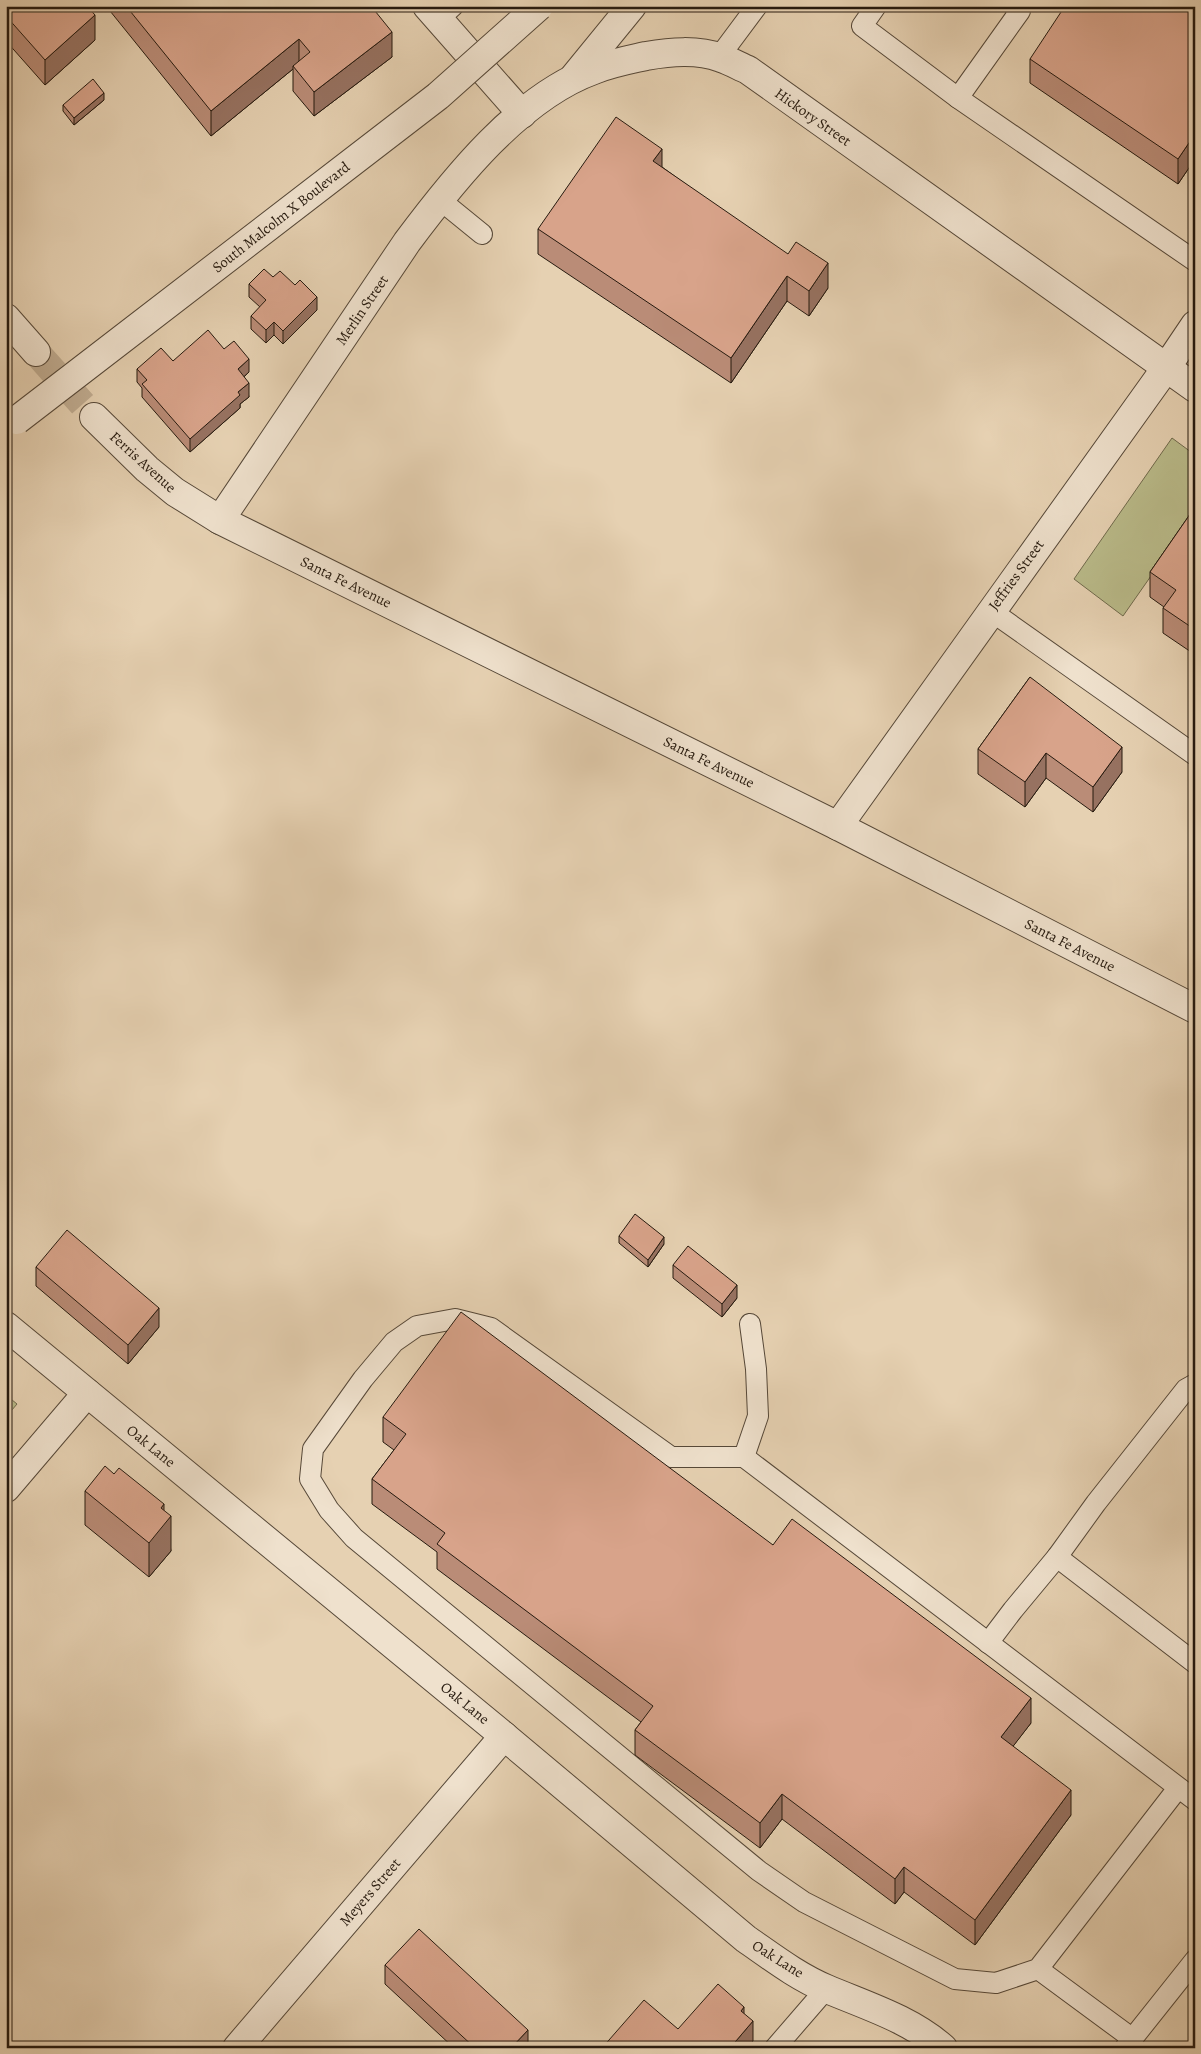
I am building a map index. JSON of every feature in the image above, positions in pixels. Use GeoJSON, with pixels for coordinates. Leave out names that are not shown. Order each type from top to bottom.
{"type":"FeatureCollection","features":[{"type":"Feature","properties":{"kind":"street","name":"South Malcolm X Boulevard"},"geometry":{"type":"LineString","coordinates":[[17,420],[438,96],[539,6]]}},
{"type":"Feature","properties":{"kind":"street"},"geometry":{"type":"LineString","coordinates":[[571,80],[632,6]]}},
{"type":"Feature","properties":{"kind":"street"},"geometry":{"type":"LineString","coordinates":[[439,11],[522,114]]}},
{"type":"Feature","properties":{"kind":"street","name":"Hickory Street"},"geometry":{"type":"LineString","coordinates":[[522,114],[571,80],[620,61],[665,53],[687,52],[720,57],[756,76],[1195,388]]}},
{"type":"Feature","properties":{"kind":"street","name":"Merlin Street"},"geometry":{"type":"LineString","coordinates":[[220,520],[407,242],[439,199],[478,156],[522,114]]}},
{"type":"Feature","properties":{"kind":"street"},"geometry":{"type":"LineString","coordinates":[[6,318],[36,352]]}},
{"type":"Feature","properties":{"kind":"street","name":"Jeffries Street"},"geometry":{"type":"LineString","coordinates":[[838,826],[1195,325]]}},
{"type":"Feature","properties":{"kind":"street","name":"Ferris Avenue"},"geometry":{"type":"LineString","coordinates":[[94,417],[154,475],[175,492],[220,520]]}},
{"type":"Feature","properties":{"kind":"street","name":"Santa Fe Avenue"},"geometry":{"type":"LineString","coordinates":[[220,520],[838,826],[1195,1008]]}},
{"type":"Feature","properties":{"kind":"street","name":"Oak Lane"},"geometry":{"type":"LineString","coordinates":[[6,1326],[504,1736],[746,1939],[788,1968],[826,1989],[880,2010],[933,2039],[943,2048]]}},
{"type":"Feature","properties":{"kind":"street"},"geometry":{"type":"LineString","coordinates":[[6,1488],[87,1394]]}},
{"type":"Feature","properties":{"kind":"street","name":"Meyers Street"},"geometry":{"type":"LineString","coordinates":[[237,2048],[504,1736]]}},
{"type":"Feature","properties":{"kind":"lane"},"geometry":{"type":"LineString","coordinates":[[720,57],[757,6]]}},
{"type":"Feature","properties":{"kind":"lane"},"geometry":{"type":"LineString","coordinates":[[876,6],[862,26],[958,98],[1195,261]]}},
{"type":"Feature","properties":{"kind":"lane"},"geometry":{"type":"LineString","coordinates":[[958,98],[1020,11],[1014,6]]}},
{"type":"Feature","properties":{"kind":"lane"},"geometry":{"type":"LineString","coordinates":[[439,199],[482,234]]}},
{"type":"Feature","properties":{"kind":"lane"},"geometry":{"type":"LineString","coordinates":[[991,611],[1195,755]]}},
{"type":"Feature","properties":{"kind":"lane"},"geometry":{"type":"LineString","coordinates":[[1178,1788],[1038,1969],[996,1984],[955,1979],[804,1902],[759,1871],[354,1538],[329,1510],[310,1478],[312,1449],[363,1379],[394,1342],[417,1326],[455,1319],[491,1328],[671,1457],[744,1458],[1195,1800]]}},
{"type":"Feature","properties":{"kind":"lane"},"geometry":{"type":"LineString","coordinates":[[744,1458],[758,1416],[756,1369],[750,1324]]}},
{"type":"Feature","properties":{"kind":"lane"},"geometry":{"type":"LineString","coordinates":[[988,1642],[1057,1558],[1096,1503],[1186,1389],[1195,1384]]}},
{"type":"Feature","properties":{"kind":"lane"},"geometry":{"type":"LineString","coordinates":[[1057,1558],[1195,1663]]}},
{"type":"Feature","properties":{"kind":"lane"},"geometry":{"type":"LineString","coordinates":[[1038,1969],[1129,2043],[1195,1960]]}},
{"type":"Feature","properties":{"kind":"lane"},"geometry":{"type":"LineString","coordinates":[[775,2048],[826,1989]]}},
{"type":"Feature","properties":{"kind":"green space"},"geometry":{"type":"Polygon","coordinates":[[[1172,438],[1195,455],[1195,513],[1123,616],[1074,579],[1172,438]]]}},
{"type":"Feature","properties":{"kind":"green space"},"geometry":{"type":"Polygon","coordinates":[[[6,1395],[17,1404],[6,1417],[6,1395]]]}},
{"type":"Feature","properties":{"kind":"building"},"geometry":{"type":"Polygon","coordinates":[[[6,6],[87,6],[95,15],[45,60],[6,16],[6,6]]]}},
{"type":"Feature","properties":{"kind":"building"},"geometry":{"type":"Polygon","coordinates":[[[126,6],[371,6],[392,32],[314,92],[293,66],[310,52],[299,39],[211,111],[126,6]]]}},
{"type":"Feature","properties":{"kind":"building"},"geometry":{"type":"Polygon","coordinates":[[[1065,6],[1195,6],[1195,134],[1178,159],[1030,59],[1065,6]]]}},
{"type":"Feature","properties":{"kind":"building"},"geometry":{"type":"Polygon","coordinates":[[[93,79],[104,93],[74,118],[63,105],[93,79]]]}},
{"type":"Feature","properties":{"kind":"building"},"geometry":{"type":"Polygon","coordinates":[[[616,117],[662,149],[653,161],[788,254],[796,242],[828,263],[809,291],[787,276],[731,358],[538,229],[616,117]]]}},
{"type":"Feature","properties":{"kind":"building"},"geometry":{"type":"Polygon","coordinates":[[[264,269],[273,277],[280,271],[295,285],[300,280],[317,297],[283,331],[274,322],[266,330],[251,316],[266,300],[249,284],[264,269]]]}},
{"type":"Feature","properties":{"kind":"building"},"geometry":{"type":"Polygon","coordinates":[[[208,330],[224,349],[234,341],[249,359],[238,369],[249,383],[238,392],[240,395],[190,439],[142,384],[147,380],[137,369],[161,348],[173,361],[208,330]]]}},
{"type":"Feature","properties":{"kind":"building"},"geometry":{"type":"Polygon","coordinates":[[[1195,507],[1194,629],[1163,608],[1176,590],[1150,572],[1195,507]]]}},
{"type":"Feature","properties":{"kind":"building"},"geometry":{"type":"Polygon","coordinates":[[[1030,677],[1122,747],[1093,787],[1046,753],[1025,782],[978,749],[1030,677]]]}},
{"type":"Feature","properties":{"kind":"building"},"geometry":{"type":"Polygon","coordinates":[[[635,1214],[664,1237],[648,1260],[619,1236],[635,1214]]]}},
{"type":"Feature","properties":{"kind":"building"},"geometry":{"type":"Polygon","coordinates":[[[67,1230],[159,1308],[128,1345],[36,1267],[67,1230]]]}},
{"type":"Feature","properties":{"kind":"building"},"geometry":{"type":"Polygon","coordinates":[[[688,1246],[737,1285],[722,1304],[673,1265],[688,1246]]]}},
{"type":"Feature","properties":{"kind":"building"},"geometry":{"type":"Polygon","coordinates":[[[461,1312],[773,1545],[792,1519],[1031,1698],[1001,1737],[1071,1790],[975,1920],[904,1867],[895,1879],[782,1794],[760,1823],[635,1730],[653,1706],[437,1544],[445,1533],[372,1479],[406,1434],[383,1417],[461,1312]]]}},
{"type":"Feature","properties":{"kind":"building"},"geometry":{"type":"Polygon","coordinates":[[[105,1466],[114,1474],[119,1468],[164,1504],[161,1508],[171,1516],[149,1543],[85,1491],[105,1466]]]}},
{"type":"Feature","properties":{"kind":"building"},"geometry":{"type":"Polygon","coordinates":[[[419,1929],[528,2030],[511,2048],[475,2048],[385,1965],[419,1929]]]}},
{"type":"Feature","properties":{"kind":"building"},"geometry":{"type":"Polygon","coordinates":[[[718,1984],[744,2007],[741,2011],[753,2021],[730,2048],[602,2048],[644,2000],[678,2029],[718,1984]]]}},
{"type":"Feature","properties":{"kind":"tunnel"},"geometry":{"type":"LineString","coordinates":[[36,352],[94,417]]}}]}
